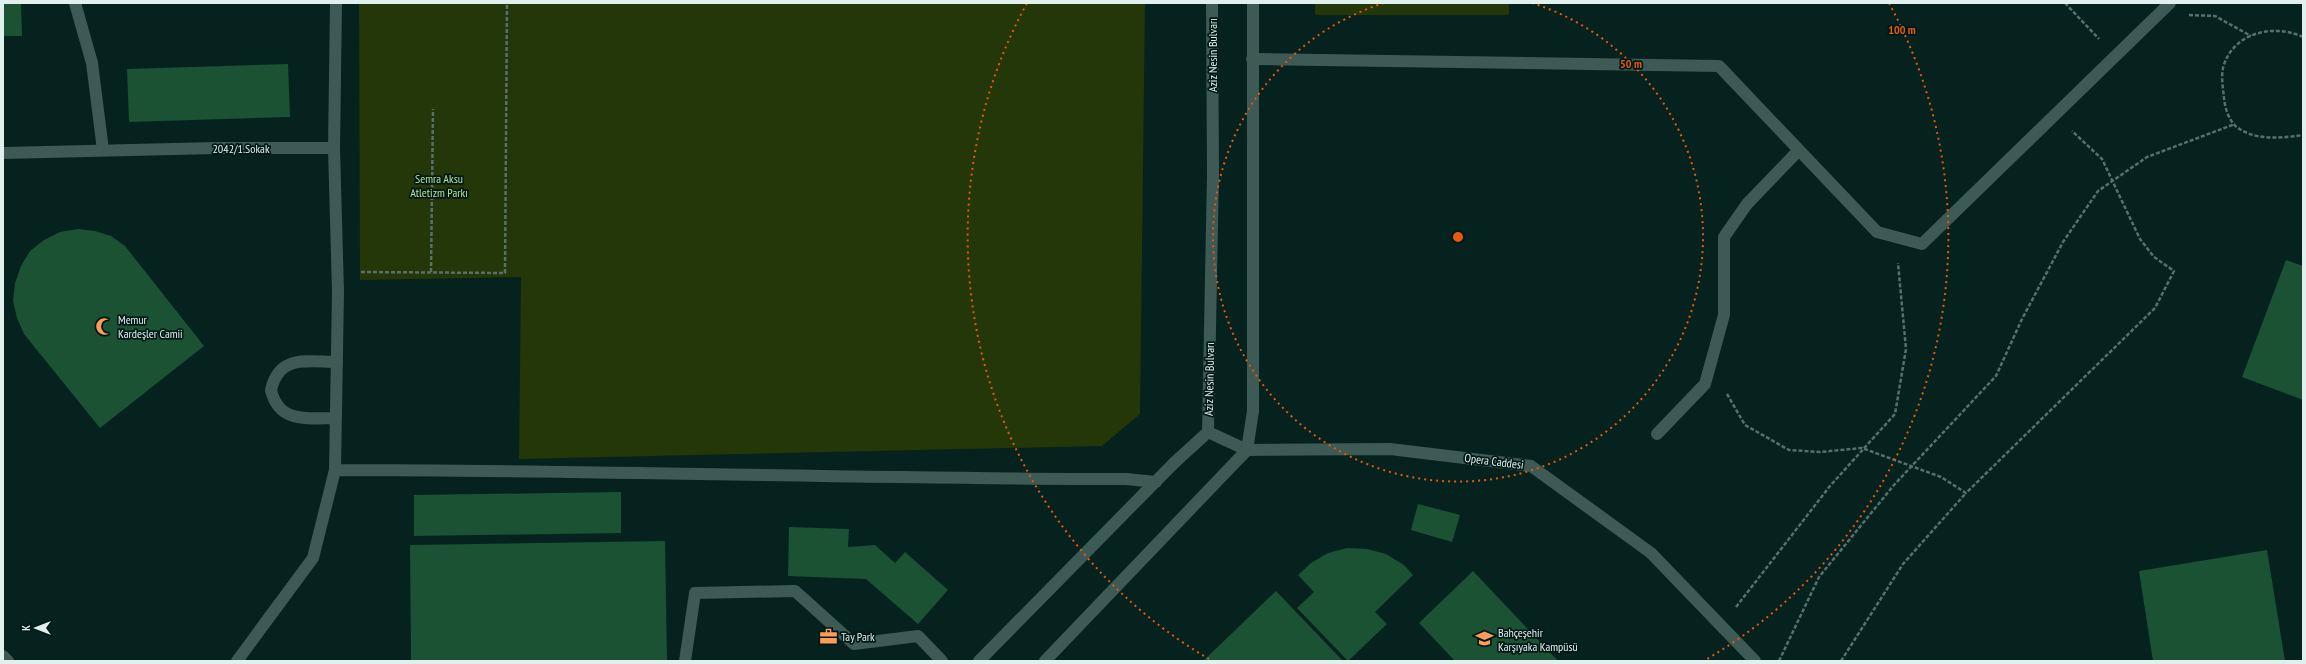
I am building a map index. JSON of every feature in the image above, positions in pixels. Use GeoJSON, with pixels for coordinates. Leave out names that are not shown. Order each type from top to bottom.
{"type":"FeatureCollection","features":[{"type":"Feature","properties":{"kind":"street"},"geometry":{"type":"LineString","coordinates":[[75,3],[92,63],[103,150]]}},
{"type":"Feature","properties":{"kind":"street"},"geometry":{"type":"LineString","coordinates":[[237,661],[313,558],[335,470],[338,286],[334,148],[336,3]]}},
{"type":"Feature","properties":{"kind":"street","name":"Aziz Nesin Bulvarı"},"geometry":{"type":"LineString","coordinates":[[979,661],[1174,463],[1208,432],[1213,174],[1212,3]]}},
{"type":"Feature","properties":{"kind":"street"},"geometry":{"type":"LineString","coordinates":[[1045,661],[1247,450],[1253,411],[1253,3]]}},
{"type":"Feature","properties":{"kind":"street"},"geometry":{"type":"LineString","coordinates":[[1252,60],[1719,66],[1877,232],[1922,244],[2170,3]]}},
{"type":"Feature","properties":{"kind":"street","name":"2042/1.Sokak"},"geometry":{"type":"LineString","coordinates":[[3,153],[103,150],[334,148]]}},
{"type":"Feature","properties":{"kind":"street"},"geometry":{"type":"LineString","coordinates":[[1657,434],[1705,384],[1724,315],[1724,237],[1747,204],[1799,150]]}},
{"type":"Feature","properties":{"kind":"street"},"geometry":{"type":"LineString","coordinates":[[336,418],[299,418],[286,414],[278,407],[271,390],[278,372],[286,365],[296,362],[337,362]]}},
{"type":"Feature","properties":{"kind":"street"},"geometry":{"type":"LineString","coordinates":[[1208,432],[1247,450]]}},
{"type":"Feature","properties":{"kind":"street","name":"Opera Caddesi"},"geometry":{"type":"LineString","coordinates":[[1247,450],[1390,449],[1531,466],[1651,553],[1754,661]]}},
{"type":"Feature","properties":{"kind":"street"},"geometry":{"type":"LineString","coordinates":[[335,470],[505,470],[805,477],[1126,479],[1156,482]]}},
{"type":"Feature","properties":{"kind":"street"},"geometry":{"type":"LineString","coordinates":[[685,661],[695,593],[795,591],[854,644],[918,636],[942,661]]}},
{"type":"Feature","properties":{"kind":"street"},"geometry":{"type":"LineString","coordinates":[[3,656],[8,661]]}},
{"type":"Feature","properties":{"kind":"path"},"geometry":{"type":"LineString","coordinates":[[353,272],[506,273],[507,3]]}},
{"type":"Feature","properties":{"kind":"path"},"geometry":{"type":"LineString","coordinates":[[2065,3],[2115,56]]}},
{"type":"Feature","properties":{"kind":"path"},"geometry":{"type":"LineString","coordinates":[[2158,16],[2215,16],[2251,36]]}},
{"type":"Feature","properties":{"kind":"path"},"geometry":{"type":"LineString","coordinates":[[2303,37],[2286,31],[2268,30],[2240,40],[2230,52],[2223,68],[2224,104],[2230,119],[2237,127],[2254,135],[2276,138],[2303,135]]}},
{"type":"Feature","properties":{"kind":"path"},"geometry":{"type":"LineString","coordinates":[[431,272],[433,109]]}},
{"type":"Feature","properties":{"kind":"path"},"geometry":{"type":"LineString","coordinates":[[1841,661],[1903,564],[1966,493],[2155,308],[2174,271],[2154,257],[2140,239],[2102,159],[2055,115]]}},
{"type":"Feature","properties":{"kind":"path"},"geometry":{"type":"LineString","coordinates":[[1779,661],[1819,577],[1894,485],[1996,376],[2022,319],[2063,242],[2098,191],[2147,157],[2235,124]]}},
{"type":"Feature","properties":{"kind":"path"},"geometry":{"type":"LineString","coordinates":[[1721,626],[1830,486],[1862,448],[1895,414],[1906,349],[1896,237]]}},
{"type":"Feature","properties":{"kind":"path"},"geometry":{"type":"LineString","coordinates":[[1712,356],[1724,390],[1746,425],[1789,450],[1820,452],[1862,448],[1941,477],[1966,493]]}},
{"type":"Feature","properties":{"kind":"green space","name":"Semra Aksu Atletizm Parkı"},"geometry":{"type":"Polygon","coordinates":[[[359,3],[1145,3],[1140,414],[1102,446],[519,459],[521,277],[360,280],[359,3]]]}},
{"type":"Feature","properties":{"kind":"green space"},"geometry":{"type":"Polygon","coordinates":[[[1315,3],[1509,3],[1509,15],[1315,15],[1315,3]]]}},
{"type":"Feature","properties":{"kind":"building"},"geometry":{"type":"Polygon","coordinates":[[[3,3],[21,3],[22,36],[3,36],[3,3]]]}},
{"type":"Feature","properties":{"kind":"building"},"geometry":{"type":"Polygon","coordinates":[[[288,64],[290,117],[129,122],[127,69],[288,64]]]}},
{"type":"Feature","properties":{"kind":"building","name":"Memur Kardeşler Camii"},"geometry":{"type":"Polygon","coordinates":[[[78,229],[95,231],[111,236],[125,246],[204,346],[100,428],[24,334],[17,318],[13,301],[15,283],[21,266],[30,251],[44,240],[60,232],[78,229]]]}},
{"type":"Feature","properties":{"kind":"building"},"geometry":{"type":"Polygon","coordinates":[[[2286,260],[2303,266],[2303,400],[2242,377],[2286,260]]]}},
{"type":"Feature","properties":{"kind":"building"},"geometry":{"type":"Polygon","coordinates":[[[621,492],[621,533],[414,536],[414,495],[621,492]]]}},
{"type":"Feature","properties":{"kind":"building"},"geometry":{"type":"Polygon","coordinates":[[[1418,504],[1460,515],[1452,542],[1411,530],[1418,504]]]}},
{"type":"Feature","properties":{"kind":"building"},"geometry":{"type":"Polygon","coordinates":[[[789,527],[849,529],[848,547],[875,545],[895,563],[905,552],[948,590],[918,624],[866,579],[788,576],[789,527]]]}},
{"type":"Feature","properties":{"kind":"building"},"geometry":{"type":"Polygon","coordinates":[[[665,541],[667,661],[411,661],[410,545],[665,541]]]}},
{"type":"Feature","properties":{"kind":"building"},"geometry":{"type":"Polygon","coordinates":[[[1347,548],[1367,549],[1386,554],[1404,565],[1413,575],[1375,612],[1387,624],[1348,661],[1297,608],[1314,592],[1298,575],[1311,563],[1328,553],[1347,548]]]}},
{"type":"Feature","properties":{"kind":"building"},"geometry":{"type":"Polygon","coordinates":[[[2267,550],[2285,661],[2153,661],[2139,571],[2267,550]]]}},
{"type":"Feature","properties":{"kind":"building"},"geometry":{"type":"Polygon","coordinates":[[[1473,571],[1558,661],[1455,661],[1419,623],[1473,571]]]}},
{"type":"Feature","properties":{"kind":"building"},"geometry":{"type":"Polygon","coordinates":[[[1276,591],[1343,661],[1203,661],[1276,591]]]}},
{"type":"Feature","properties":{"kind":"place","name":"Memur Kardeşler Camii"},"geometry":{"type":"Point","coordinates":[105,326]}},
{"type":"Feature","properties":{"kind":"place","name":"Tay Park"},"geometry":{"type":"Point","coordinates":[828,636]}},
{"type":"Feature","properties":{"kind":"place","name":"Bahçeşehir Karşıyaka Kampüsü"},"geometry":{"type":"Point","coordinates":[1485,639]}}]}
